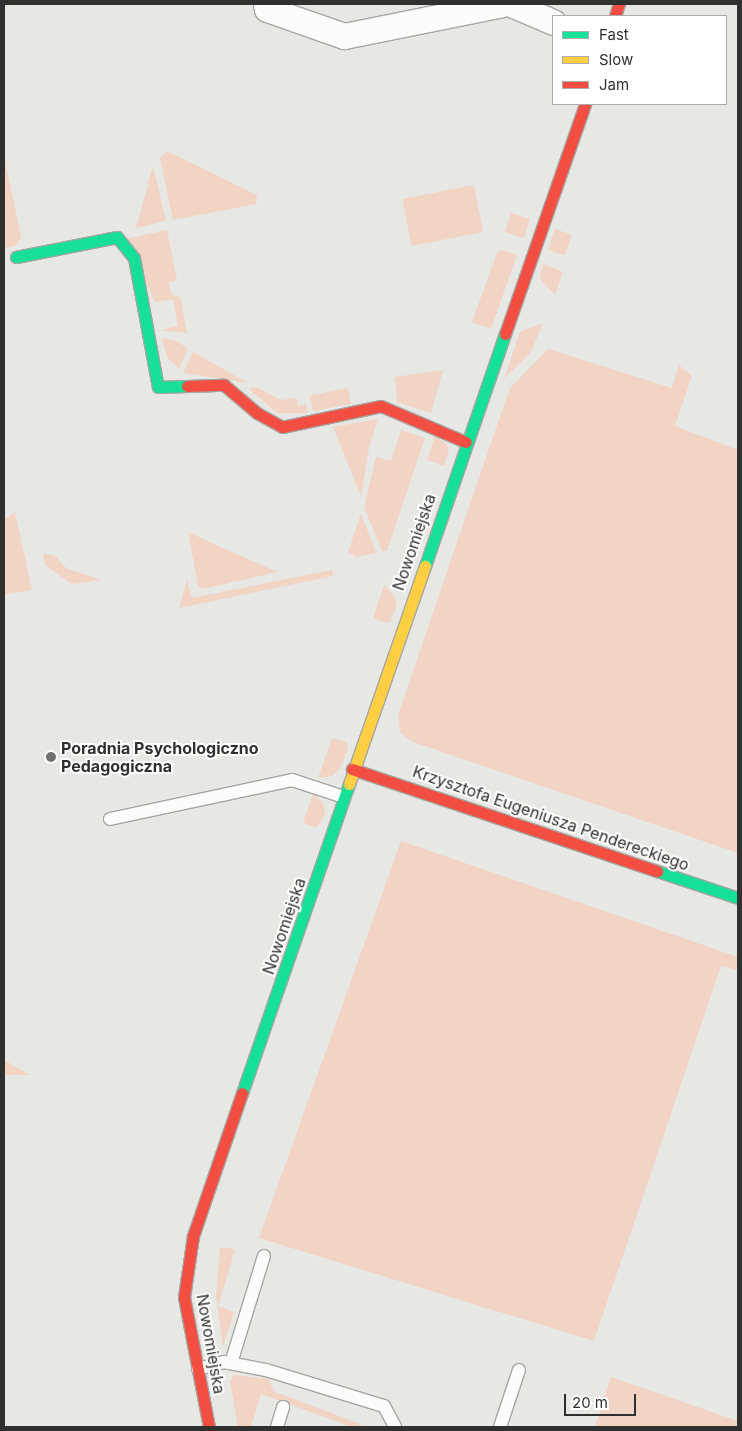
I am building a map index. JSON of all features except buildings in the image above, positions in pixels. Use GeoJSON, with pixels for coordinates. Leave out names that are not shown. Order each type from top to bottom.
{"type":"FeatureCollection","features":[{"type":"Feature","properties":{"kind":"street"},"geometry":{"type":"LineString","coordinates":[[266,4],[267,9],[344,36],[502,4]]}},
{"type":"Feature","properties":{"kind":"street"},"geometry":{"type":"LineString","coordinates":[[511,4],[552,22]]}},
{"type":"Feature","properties":{"kind":"street","name":"Nowomiejska"},"geometry":{"type":"LineString","coordinates":[[209,1427],[184,1297],[193,1236],[352,769],[585,105]]}},
{"type":"Feature","properties":{"kind":"street"},"geometry":{"type":"LineString","coordinates":[[16,257],[116,237],[134,258],[158,387],[224,384],[257,413],[282,427],[381,406],[466,442]]}},
{"type":"Feature","properties":{"kind":"street","name":"Krzysztofa Eugeniusza Pendereckiego"},"geometry":{"type":"LineString","coordinates":[[352,769],[738,898]]}},
{"type":"Feature","properties":{"kind":"lane"},"geometry":{"type":"LineString","coordinates":[[110,819],[292,780],[344,797]]}},
{"type":"Feature","properties":{"kind":"lane"},"geometry":{"type":"LineString","coordinates":[[231,1363],[264,1256]]}},
{"type":"Feature","properties":{"kind":"lane"},"geometry":{"type":"LineString","coordinates":[[198,1369],[231,1363],[266,1370],[384,1406],[395,1427]]}},
{"type":"Feature","properties":{"kind":"lane"},"geometry":{"type":"LineString","coordinates":[[500,1427],[519,1370]]}},
{"type":"Feature","properties":{"kind":"lane"},"geometry":{"type":"LineString","coordinates":[[277,1427],[283,1407]]}},
{"type":"Feature","properties":{"kind":"shaded area"},"geometry":{"type":"Polygon","coordinates":[[[167,151],[257,195],[256,204],[173,220],[160,158],[167,151]]]}},
{"type":"Feature","properties":{"kind":"shaded area"},"geometry":{"type":"Polygon","coordinates":[[[4,156],[21,237],[15,246],[4,248],[4,156]]]}},
{"type":"Feature","properties":{"kind":"shaded area"},"geometry":{"type":"Polygon","coordinates":[[[153,166],[166,221],[136,228],[153,166]]]}},
{"type":"Feature","properties":{"kind":"shaded area"},"geometry":{"type":"Polygon","coordinates":[[[474,185],[483,232],[412,246],[402,199],[474,185]]]}},
{"type":"Feature","properties":{"kind":"shaded area"},"geometry":{"type":"Polygon","coordinates":[[[511,213],[530,219],[524,238],[505,232],[511,213]]]}},
{"type":"Feature","properties":{"kind":"shaded area"},"geometry":{"type":"Polygon","coordinates":[[[555,229],[572,235],[565,256],[548,250],[555,229]]]}},
{"type":"Feature","properties":{"kind":"shaded area"},"geometry":{"type":"Polygon","coordinates":[[[167,230],[177,280],[169,282],[172,295],[180,297],[187,333],[160,330],[178,326],[173,299],[155,302],[126,239],[167,230]]]}},
{"type":"Feature","properties":{"kind":"shaded area"},"geometry":{"type":"Polygon","coordinates":[[[502,250],[517,255],[491,329],[472,322],[497,253],[502,250]]]}},
{"type":"Feature","properties":{"kind":"shaded area"},"geometry":{"type":"Polygon","coordinates":[[[543,264],[563,272],[555,295],[540,279],[543,264]]]}},
{"type":"Feature","properties":{"kind":"shaded area"},"geometry":{"type":"Polygon","coordinates":[[[543,323],[531,352],[504,379],[520,332],[543,323]]]}},
{"type":"Feature","properties":{"kind":"shaded area"},"geometry":{"type":"Polygon","coordinates":[[[162,338],[177,341],[188,349],[179,369],[167,357],[162,338]]]}},
{"type":"Feature","properties":{"kind":"shaded area"},"geometry":{"type":"Polygon","coordinates":[[[548,349],[672,388],[679,365],[692,376],[675,426],[738,450],[738,853],[413,742],[400,733],[398,715],[507,396],[511,387],[548,349]]]}},
{"type":"Feature","properties":{"kind":"shaded area"},"geometry":{"type":"Polygon","coordinates":[[[193,352],[248,383],[183,373],[193,352]]]}},
{"type":"Feature","properties":{"kind":"shaded area"},"geometry":{"type":"Polygon","coordinates":[[[443,370],[431,413],[397,402],[395,377],[443,370]]]}},
{"type":"Feature","properties":{"kind":"shaded area"},"geometry":{"type":"Polygon","coordinates":[[[256,387],[281,400],[297,398],[298,406],[306,404],[308,413],[277,413],[249,389],[256,387]]]}},
{"type":"Feature","properties":{"kind":"shaded area"},"geometry":{"type":"Polygon","coordinates":[[[348,388],[351,404],[313,411],[310,395],[348,388]]]}},
{"type":"Feature","properties":{"kind":"shaded area"},"geometry":{"type":"Polygon","coordinates":[[[378,419],[369,448],[361,497],[333,427],[378,419]]]}},
{"type":"Feature","properties":{"kind":"shaded area"},"geometry":{"type":"Polygon","coordinates":[[[401,430],[425,438],[387,551],[382,551],[364,507],[376,457],[391,461],[401,430]]]}},
{"type":"Feature","properties":{"kind":"shaded area"},"geometry":{"type":"Polygon","coordinates":[[[435,436],[447,445],[449,450],[444,466],[427,460],[435,436]]]}},
{"type":"Feature","properties":{"kind":"shaded area"},"geometry":{"type":"Polygon","coordinates":[[[15,512],[32,590],[4,594],[4,520],[15,512]]]}},
{"type":"Feature","properties":{"kind":"shaded area"},"geometry":{"type":"Polygon","coordinates":[[[361,513],[376,553],[356,557],[348,552],[361,513]]]}},
{"type":"Feature","properties":{"kind":"shaded area"},"geometry":{"type":"Polygon","coordinates":[[[188,532],[278,572],[202,589],[198,585],[188,532]]]}},
{"type":"Feature","properties":{"kind":"shaded area"},"geometry":{"type":"Polygon","coordinates":[[[43,554],[54,555],[66,568],[101,580],[72,584],[45,565],[43,554]]]}},
{"type":"Feature","properties":{"kind":"shaded area"},"geometry":{"type":"Polygon","coordinates":[[[332,570],[333,576],[179,608],[187,580],[192,598],[332,570]]]}},
{"type":"Feature","properties":{"kind":"shaded area"},"geometry":{"type":"Polygon","coordinates":[[[384,585],[393,594],[397,605],[391,621],[387,623],[373,618],[384,585]]]}},
{"type":"Feature","properties":{"kind":"shaded area"},"geometry":{"type":"Polygon","coordinates":[[[332,738],[347,742],[348,748],[340,769],[332,776],[318,778],[332,738]]]}},
{"type":"Feature","properties":{"kind":"shaded area"},"geometry":{"type":"Polygon","coordinates":[[[313,793],[323,803],[325,815],[316,828],[303,823],[313,793]]]}},
{"type":"Feature","properties":{"kind":"shaded area"},"geometry":{"type":"Polygon","coordinates":[[[401,841],[738,957],[738,970],[721,966],[594,1341],[259,1238],[401,841]]]}},
{"type":"Feature","properties":{"kind":"shaded area"},"geometry":{"type":"Polygon","coordinates":[[[4,1060],[30,1075],[4,1075],[4,1060]]]}},
{"type":"Feature","properties":{"kind":"shaded area"},"geometry":{"type":"Polygon","coordinates":[[[224,1247],[235,1250],[218,1306],[234,1312],[223,1347],[216,1296],[220,1248],[224,1247]]]}},
{"type":"Feature","properties":{"kind":"shaded area"},"geometry":{"type":"Polygon","coordinates":[[[234,1375],[269,1379],[273,1391],[363,1425],[352,1427],[261,1394],[251,1427],[238,1427],[230,1381],[234,1375]]]}},
{"type":"Feature","properties":{"kind":"shaded area"},"geometry":{"type":"Polygon","coordinates":[[[611,1377],[738,1421],[738,1427],[595,1427],[611,1377]]]}},
{"type":"Feature","properties":{"kind":"traffic: fast"},"geometry":{"type":"LineString","coordinates":[[16,257],[117,237],[134,258],[158,387],[187,386]]}},
{"type":"Feature","properties":{"kind":"traffic: fast"},"geometry":{"type":"LineString","coordinates":[[425,566],[505,334]]}},
{"type":"Feature","properties":{"kind":"traffic: fast"},"geometry":{"type":"LineString","coordinates":[[242,1093],[349,784]]}},
{"type":"Feature","properties":{"kind":"traffic: fast"},"geometry":{"type":"LineString","coordinates":[[657,871],[738,898]]}},
{"type":"Feature","properties":{"kind":"traffic: slow"},"geometry":{"type":"LineString","coordinates":[[349,784],[425,566]]}},
{"type":"Feature","properties":{"kind":"traffic: jam"},"geometry":{"type":"LineString","coordinates":[[615,15],[619,4]]}},
{"type":"Feature","properties":{"kind":"traffic: jam"},"geometry":{"type":"LineString","coordinates":[[505,334],[585,105]]}},
{"type":"Feature","properties":{"kind":"traffic: jam"},"geometry":{"type":"LineString","coordinates":[[187,386],[224,385],[257,413],[282,427],[381,406],[466,442]]}},
{"type":"Feature","properties":{"kind":"traffic: jam"},"geometry":{"type":"LineString","coordinates":[[352,769],[657,871]]}},
{"type":"Feature","properties":{"kind":"traffic: jam"},"geometry":{"type":"LineString","coordinates":[[209,1427],[184,1297],[193,1236],[242,1093]]}},
{"type":"Feature","properties":{"kind":"place","name":"Poradnia Psychologiczno Pedagogiczna"},"geometry":{"type":"Point","coordinates":[51,757]}}]}
